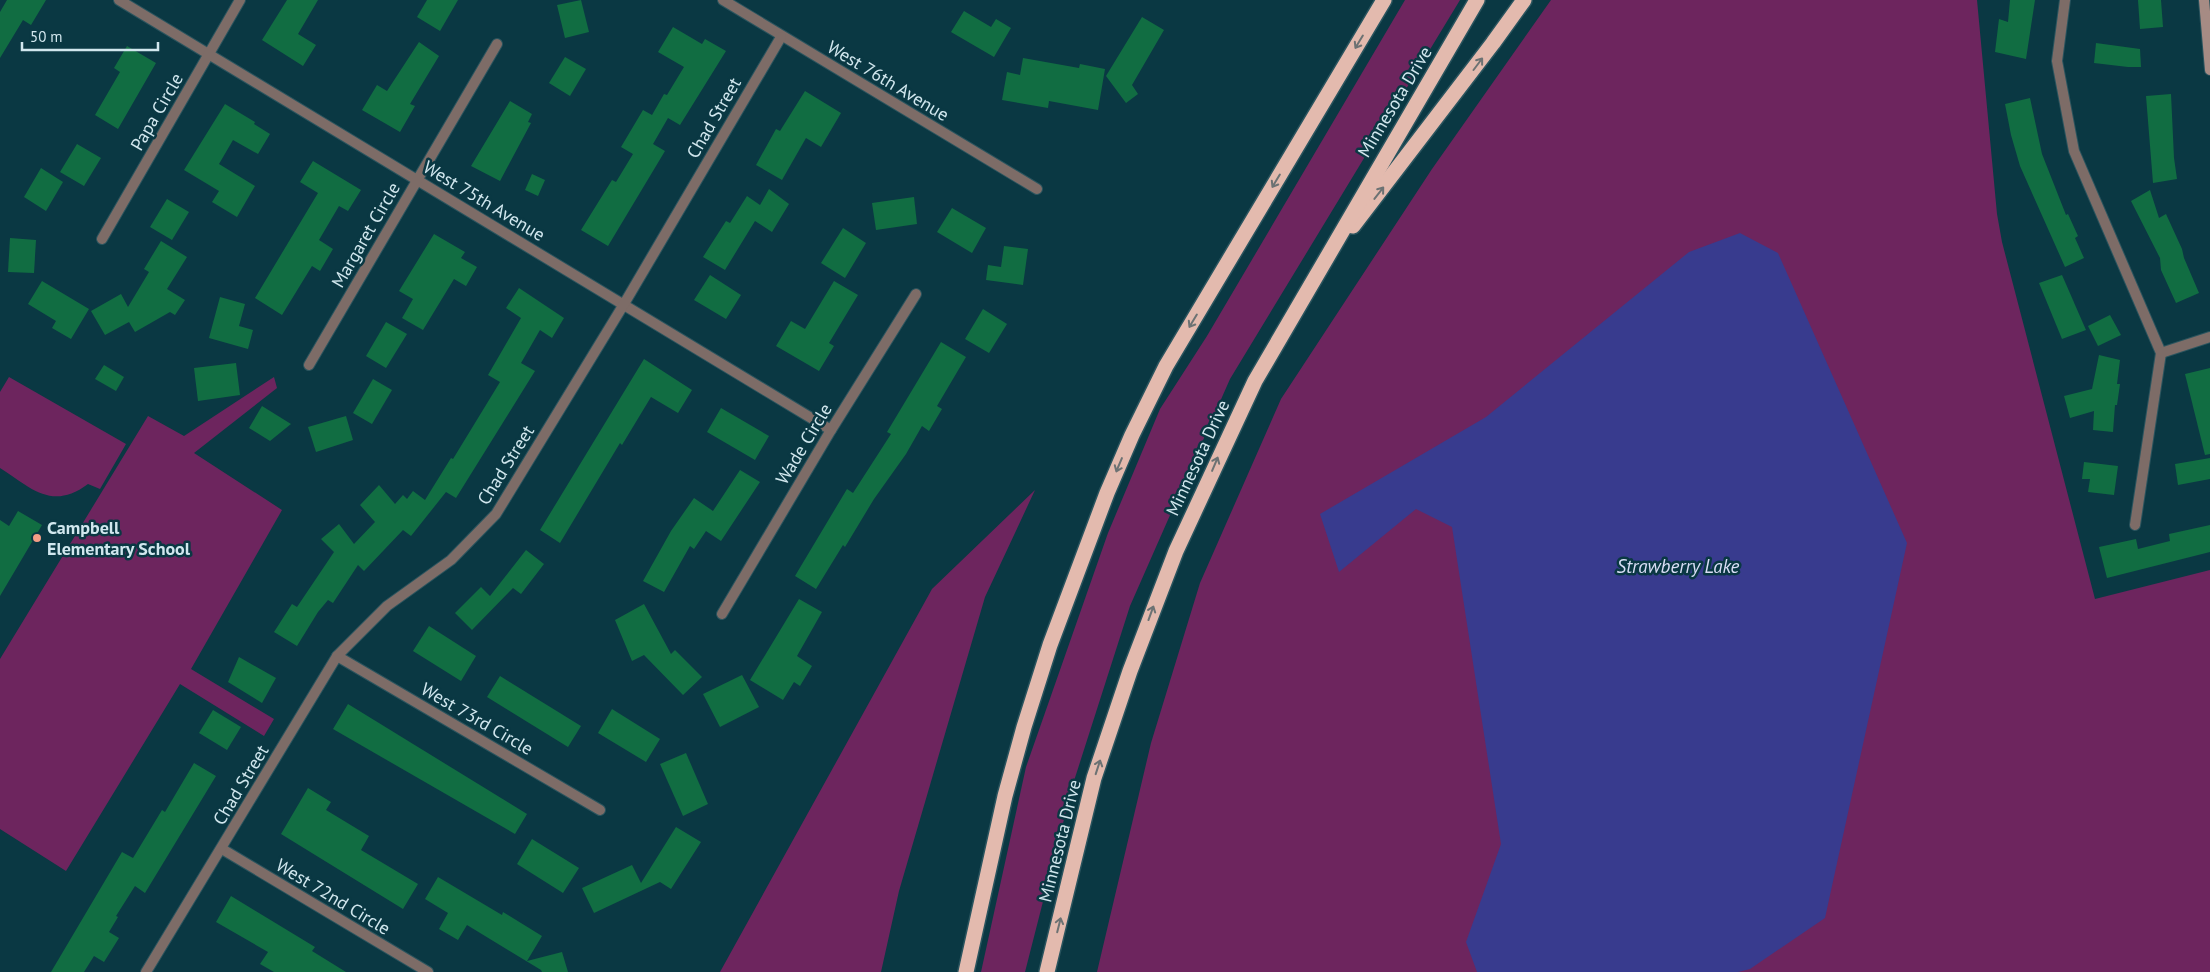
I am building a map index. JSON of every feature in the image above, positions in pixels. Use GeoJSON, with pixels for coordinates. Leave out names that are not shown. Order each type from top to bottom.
{"type":"FeatureCollection","features":[{"type":"Feature","properties":{"kind":"highway"},"geometry":{"type":"LineString","coordinates":[[966,972],[1005,796],[1024,727],[1050,645],[1107,493],[1132,435],[1166,366],[1384,0]]}},
{"type":"Feature","properties":{"kind":"highway","name":"Minnesota Drive"},"geometry":{"type":"LineString","coordinates":[[1047,972],[1094,778],[1153,608],[1176,551],[1255,381],[1316,272],[1478,0]]}},
{"type":"Feature","properties":{"kind":"highway"},"geometry":{"type":"LineString","coordinates":[[1316,272],[1393,175],[1524,0]]}},
{"type":"Feature","properties":{"kind":"street","name":"West 75th Avenue"},"geometry":{"type":"LineString","coordinates":[[119,0],[210,53],[831,430]]}},
{"type":"Feature","properties":{"kind":"street","name":"Papa Circle"},"geometry":{"type":"LineString","coordinates":[[102,240],[240,0]]}},
{"type":"Feature","properties":{"kind":"street","name":"West 76th Avenue"},"geometry":{"type":"LineString","coordinates":[[723,0],[1037,189]]}},
{"type":"Feature","properties":{"kind":"street"},"geometry":{"type":"LineString","coordinates":[[2065,0],[2057,61],[2074,151],[2161,353],[2135,525]]}},
{"type":"Feature","properties":{"kind":"street"},"geometry":{"type":"LineString","coordinates":[[2204,0],[2210,70]]}},
{"type":"Feature","properties":{"kind":"street","name":"Chad Street"},"geometry":{"type":"LineString","coordinates":[[146,972],[337,656],[388,606],[451,560],[496,514],[624,304],[781,36]]}},
{"type":"Feature","properties":{"kind":"street","name":"Margaret Circle"},"geometry":{"type":"LineString","coordinates":[[308,365],[497,44]]}},
{"type":"Feature","properties":{"kind":"street","name":"Wade Circle"},"geometry":{"type":"LineString","coordinates":[[722,614],[831,430],[916,294]]}},
{"type":"Feature","properties":{"kind":"street"},"geometry":{"type":"LineString","coordinates":[[2161,353],[2210,337]]}},
{"type":"Feature","properties":{"kind":"street","name":"West 73rd Circle"},"geometry":{"type":"LineString","coordinates":[[337,656],[600,810]]}},
{"type":"Feature","properties":{"kind":"street","name":"West 72nd Circle"},"geometry":{"type":"LineString","coordinates":[[222,849],[428,972]]}},
{"type":"Feature","properties":{"kind":"shaded area"},"geometry":{"type":"Polygon","coordinates":[[[1405,0],[1460,0],[1230,379],[1130,606],[1073,784],[1025,972],[981,972],[1026,767],[1108,533],[1160,409],[1207,336],[1405,0]]]}},
{"type":"Feature","properties":{"kind":"shaded area"},"geometry":{"type":"Polygon","coordinates":[[[1551,0],[1977,0],[1997,214],[2002,242],[2095,599],[2210,570],[2210,972],[1097,972],[1151,743],[1200,583],[1281,399],[1432,169],[1551,0]]]}},
{"type":"Feature","properties":{"kind":"shaded area"},"geometry":{"type":"Polygon","coordinates":[[[9,377],[126,444],[100,489],[88,484],[75,492],[63,496],[42,494],[0,468],[0,392],[9,377]]]}},
{"type":"Feature","properties":{"kind":"shaded area"},"geometry":{"type":"Polygon","coordinates":[[[274,377],[277,388],[194,453],[282,510],[191,669],[274,719],[264,736],[180,684],[66,871],[0,829],[0,659],[148,416],[184,436],[274,377]]]}},
{"type":"Feature","properties":{"kind":"shaded area"},"geometry":{"type":"Polygon","coordinates":[[[1035,490],[985,597],[899,891],[881,972],[720,972],[932,589],[1035,490]]]}},
{"type":"Feature","properties":{"kind":"water","name":"Strawberry Lake"},"geometry":{"type":"Polygon","coordinates":[[[1740,233],[1778,253],[1907,543],[1825,918],[1750,969],[1738,972],[1477,972],[1466,942],[1501,844],[1452,527],[1416,509],[1339,572],[1320,514],[1486,417],[1689,252],[1740,233]]]}},
{"type":"Feature","properties":{"kind":"building"},"geometry":{"type":"Polygon","coordinates":[[[7,0],[46,0],[31,25],[23,20],[0,58],[0,12],[7,0]]]}},
{"type":"Feature","properties":{"kind":"building"},"geometry":{"type":"Polygon","coordinates":[[[287,0],[318,0],[298,34],[316,45],[303,66],[262,40],[287,0]]]}},
{"type":"Feature","properties":{"kind":"building"},"geometry":{"type":"Polygon","coordinates":[[[427,0],[458,0],[440,31],[417,17],[427,0]]]}},
{"type":"Feature","properties":{"kind":"building"},"geometry":{"type":"Polygon","coordinates":[[[581,0],[589,32],[565,38],[557,5],[581,0]]]}},
{"type":"Feature","properties":{"kind":"building"},"geometry":{"type":"Polygon","coordinates":[[[2010,0],[2035,0],[2026,59],[1995,52],[1999,19],[2008,22],[2010,0]]]}},
{"type":"Feature","properties":{"kind":"building"},"geometry":{"type":"Polygon","coordinates":[[[2138,0],[2161,0],[2163,27],[2140,29],[2138,0]]]}},
{"type":"Feature","properties":{"kind":"building"},"geometry":{"type":"Polygon","coordinates":[[[964,11],[991,27],[996,19],[1011,28],[994,57],[951,32],[964,11]]]}},
{"type":"Feature","properties":{"kind":"building"},"geometry":{"type":"Polygon","coordinates":[[[1142,17],[1164,30],[1132,85],[1138,94],[1126,103],[1106,76],[1142,17]]]}},
{"type":"Feature","properties":{"kind":"building"},"geometry":{"type":"Polygon","coordinates":[[[673,27],[702,44],[705,39],[726,51],[680,125],[668,118],[653,144],[665,151],[608,246],[581,230],[612,180],[616,182],[633,154],[621,147],[643,110],[652,115],[664,94],[667,95],[684,67],[658,52],[673,27]]]}},
{"type":"Feature","properties":{"kind":"building"},"geometry":{"type":"Polygon","coordinates":[[[419,42],[439,56],[410,104],[415,106],[400,132],[362,110],[377,85],[387,91],[419,42]]]}},
{"type":"Feature","properties":{"kind":"building"},"geometry":{"type":"Polygon","coordinates":[[[2096,43],[2140,49],[2141,67],[2094,63],[2096,43]]]}},
{"type":"Feature","properties":{"kind":"building"},"geometry":{"type":"Polygon","coordinates":[[[127,46],[156,63],[118,129],[95,115],[120,72],[114,68],[127,46]]]}},
{"type":"Feature","properties":{"kind":"building"},"geometry":{"type":"Polygon","coordinates":[[[565,57],[586,69],[570,96],[549,83],[565,57]]]}},
{"type":"Feature","properties":{"kind":"building"},"geometry":{"type":"Polygon","coordinates":[[[1023,58],[1079,68],[1080,64],[1105,69],[1098,110],[1049,101],[1048,108],[1002,100],[1007,72],[1020,75],[1023,58]]]}},
{"type":"Feature","properties":{"kind":"building"},"geometry":{"type":"Polygon","coordinates":[[[805,91],[841,113],[821,147],[806,138],[782,180],[756,165],[776,129],[780,131],[805,91]]]}},
{"type":"Feature","properties":{"kind":"building"},"geometry":{"type":"Polygon","coordinates":[[[2171,94],[2174,158],[2177,179],[2153,183],[2146,96],[2171,94]]]}},
{"type":"Feature","properties":{"kind":"building"},"geometry":{"type":"Polygon","coordinates":[[[2030,98],[2042,154],[2066,215],[2068,214],[2078,236],[2075,238],[2084,258],[2065,267],[2020,166],[2011,135],[2005,104],[2030,98]]]}},
{"type":"Feature","properties":{"kind":"building"},"geometry":{"type":"Polygon","coordinates":[[[510,101],[532,114],[528,122],[531,123],[500,181],[471,166],[510,101]]]}},
{"type":"Feature","properties":{"kind":"building"},"geometry":{"type":"Polygon","coordinates":[[[225,104],[255,122],[254,124],[270,134],[258,154],[233,140],[219,164],[255,186],[237,217],[212,202],[219,191],[184,170],[225,104]]]}},
{"type":"Feature","properties":{"kind":"building"},"geometry":{"type":"Polygon","coordinates":[[[77,144],[101,158],[84,186],[60,172],[77,144]]]}},
{"type":"Feature","properties":{"kind":"building"},"geometry":{"type":"Polygon","coordinates":[[[313,161],[361,190],[348,211],[339,206],[319,240],[333,249],[320,271],[312,266],[282,315],[255,298],[318,193],[300,182],[313,161]]]}},
{"type":"Feature","properties":{"kind":"building"},"geometry":{"type":"Polygon","coordinates":[[[41,168],[63,182],[46,211],[24,197],[41,168]]]}},
{"type":"Feature","properties":{"kind":"building"},"geometry":{"type":"Polygon","coordinates":[[[532,174],[545,180],[538,196],[525,190],[532,174]]]}},
{"type":"Feature","properties":{"kind":"building"},"geometry":{"type":"Polygon","coordinates":[[[769,189],[789,204],[772,232],[755,221],[725,270],[703,257],[726,221],[730,223],[747,196],[760,205],[769,189]]]}},
{"type":"Feature","properties":{"kind":"building"},"geometry":{"type":"Polygon","coordinates":[[[2150,190],[2159,218],[2166,214],[2199,293],[2176,303],[2161,270],[2160,258],[2131,201],[2150,190]]]}},
{"type":"Feature","properties":{"kind":"building"},"geometry":{"type":"Polygon","coordinates":[[[914,197],[917,224],[876,230],[872,203],[914,197]]]}},
{"type":"Feature","properties":{"kind":"building"},"geometry":{"type":"Polygon","coordinates":[[[167,199],[189,212],[172,240],[150,227],[167,199]]]}},
{"type":"Feature","properties":{"kind":"building"},"geometry":{"type":"Polygon","coordinates":[[[952,208],[986,228],[972,253],[937,232],[952,208]]]}},
{"type":"Feature","properties":{"kind":"building"},"geometry":{"type":"Polygon","coordinates":[[[843,228],[866,243],[845,278],[821,263],[843,228]]]}},
{"type":"Feature","properties":{"kind":"building"},"geometry":{"type":"Polygon","coordinates":[[[434,234],[465,252],[461,258],[477,267],[466,286],[454,279],[423,330],[402,318],[413,299],[399,291],[434,234]]]}},
{"type":"Feature","properties":{"kind":"building"},"geometry":{"type":"Polygon","coordinates":[[[10,238],[36,240],[34,273],[8,272],[10,238]]]}},
{"type":"Feature","properties":{"kind":"building"},"geometry":{"type":"Polygon","coordinates":[[[161,241],[187,257],[167,289],[185,300],[175,315],[170,312],[135,332],[129,322],[105,335],[91,311],[121,294],[128,307],[149,272],[144,269],[161,241]]]}},
{"type":"Feature","properties":{"kind":"building"},"geometry":{"type":"Polygon","coordinates":[[[1004,246],[1028,249],[1023,285],[986,280],[988,265],[1001,267],[1004,246]]]}},
{"type":"Feature","properties":{"kind":"building"},"geometry":{"type":"Polygon","coordinates":[[[710,275],[741,295],[726,319],[694,300],[710,275]]]}},
{"type":"Feature","properties":{"kind":"building"},"geometry":{"type":"Polygon","coordinates":[[[2062,275],[2086,330],[2062,339],[2039,283],[2062,275]]]}},
{"type":"Feature","properties":{"kind":"building"},"geometry":{"type":"Polygon","coordinates":[[[42,281],[89,309],[71,339],[52,328],[56,321],[28,304],[42,281]]]}},
{"type":"Feature","properties":{"kind":"building"},"geometry":{"type":"Polygon","coordinates":[[[834,281],[858,295],[829,343],[834,346],[819,371],[776,346],[791,321],[805,329],[834,281]]]}},
{"type":"Feature","properties":{"kind":"building"},"geometry":{"type":"Polygon","coordinates":[[[519,288],[564,318],[552,338],[540,330],[521,363],[535,371],[456,498],[446,492],[411,536],[403,530],[364,571],[358,565],[333,603],[328,600],[318,612],[297,646],[274,632],[292,604],[297,607],[334,552],[321,539],[339,524],[354,544],[375,522],[360,505],[379,485],[395,504],[403,495],[407,499],[413,491],[425,500],[451,458],[453,459],[500,382],[488,375],[521,318],[506,308],[519,288]]]}},
{"type":"Feature","properties":{"kind":"building"},"geometry":{"type":"Polygon","coordinates":[[[220,297],[245,304],[239,326],[253,330],[248,349],[209,338],[220,297]]]}},
{"type":"Feature","properties":{"kind":"building"},"geometry":{"type":"Polygon","coordinates":[[[983,309],[1007,324],[989,353],[965,339],[983,309]]]}},
{"type":"Feature","properties":{"kind":"building"},"geometry":{"type":"Polygon","coordinates":[[[2110,315],[2121,335],[2098,346],[2088,326],[2110,315]]]}},
{"type":"Feature","properties":{"kind":"building"},"geometry":{"type":"Polygon","coordinates":[[[386,322],[407,334],[386,368],[366,356],[386,322]]]}},
{"type":"Feature","properties":{"kind":"building"},"geometry":{"type":"Polygon","coordinates":[[[941,342],[966,357],[937,406],[942,409],[929,431],[922,426],[906,454],[874,499],[845,547],[843,545],[816,589],[795,576],[847,489],[853,493],[891,434],[887,432],[941,342]]]}},
{"type":"Feature","properties":{"kind":"building"},"geometry":{"type":"Polygon","coordinates":[[[2099,355],[2120,360],[2117,384],[2120,384],[2117,405],[2115,405],[2113,432],[2093,430],[2094,411],[2070,418],[2064,396],[2092,389],[2099,355]]]}},
{"type":"Feature","properties":{"kind":"building"},"geometry":{"type":"Polygon","coordinates":[[[644,359],[692,390],[678,413],[651,397],[622,445],[620,443],[560,543],[540,530],[644,359]]]}},
{"type":"Feature","properties":{"kind":"building"},"geometry":{"type":"Polygon","coordinates":[[[236,363],[240,395],[198,401],[194,368],[236,363]]]}},
{"type":"Feature","properties":{"kind":"building"},"geometry":{"type":"Polygon","coordinates":[[[104,365],[124,377],[116,391],[95,379],[104,365]]]}},
{"type":"Feature","properties":{"kind":"building"},"geometry":{"type":"Polygon","coordinates":[[[2210,368],[2210,454],[2205,455],[2185,374],[2210,368]]]}},
{"type":"Feature","properties":{"kind":"building"},"geometry":{"type":"Polygon","coordinates":[[[373,379],[392,390],[372,424],[353,413],[373,379]]]}},
{"type":"Feature","properties":{"kind":"building"},"geometry":{"type":"Polygon","coordinates":[[[262,406],[291,424],[270,441],[249,428],[262,406]]]}},
{"type":"Feature","properties":{"kind":"building"},"geometry":{"type":"Polygon","coordinates":[[[721,408],[769,436],[755,460],[707,432],[721,408]]]}},
{"type":"Feature","properties":{"kind":"building"},"geometry":{"type":"Polygon","coordinates":[[[346,416],[353,440],[316,452],[308,427],[346,416]]]}},
{"type":"Feature","properties":{"kind":"building"},"geometry":{"type":"Polygon","coordinates":[[[2210,458],[2210,479],[2178,485],[2175,464],[2210,458]]]}},
{"type":"Feature","properties":{"kind":"building"},"geometry":{"type":"Polygon","coordinates":[[[2084,462],[2118,466],[2114,495],[2088,492],[2090,479],[2082,479],[2084,462]]]}},
{"type":"Feature","properties":{"kind":"building"},"geometry":{"type":"Polygon","coordinates":[[[740,470],[760,482],[721,541],[706,531],[694,549],[690,546],[664,592],[643,581],[671,531],[694,498],[713,511],[740,470]]]}},
{"type":"Feature","properties":{"kind":"building"},"geometry":{"type":"Polygon","coordinates":[[[18,511],[42,525],[0,596],[0,520],[9,526],[18,511]]]}},
{"type":"Feature","properties":{"kind":"building"},"geometry":{"type":"Polygon","coordinates":[[[2210,525],[2210,552],[2107,578],[2099,547],[2136,539],[2138,549],[2170,541],[2169,534],[2210,525]]]}},
{"type":"Feature","properties":{"kind":"building"},"geometry":{"type":"Polygon","coordinates":[[[526,550],[544,564],[521,594],[513,588],[472,630],[455,613],[481,587],[490,596],[526,550]]]}},
{"type":"Feature","properties":{"kind":"building"},"geometry":{"type":"Polygon","coordinates":[[[799,599],[822,612],[797,656],[812,666],[800,686],[794,682],[783,700],[750,680],[799,599]]]}},
{"type":"Feature","properties":{"kind":"building"},"geometry":{"type":"Polygon","coordinates":[[[644,604],[671,654],[675,650],[702,677],[683,695],[644,655],[632,661],[615,620],[644,604]]]}},
{"type":"Feature","properties":{"kind":"building"},"geometry":{"type":"Polygon","coordinates":[[[429,626],[476,656],[461,681],[413,651],[429,626]]]}},
{"type":"Feature","properties":{"kind":"building"},"geometry":{"type":"Polygon","coordinates":[[[239,657],[276,678],[262,703],[228,682],[239,657]]]}},
{"type":"Feature","properties":{"kind":"building"},"geometry":{"type":"Polygon","coordinates":[[[742,675],[759,707],[720,727],[703,694],[742,675]]]}},
{"type":"Feature","properties":{"kind":"building"},"geometry":{"type":"Polygon","coordinates":[[[500,676],[581,726],[568,747],[487,697],[500,676]]]}},
{"type":"Feature","properties":{"kind":"building"},"geometry":{"type":"Polygon","coordinates":[[[348,704],[527,814],[515,834],[333,729],[348,704]]]}},
{"type":"Feature","properties":{"kind":"building"},"geometry":{"type":"Polygon","coordinates":[[[612,709],[660,739],[646,762],[598,733],[612,709]]]}},
{"type":"Feature","properties":{"kind":"building"},"geometry":{"type":"Polygon","coordinates":[[[213,710],[241,727],[227,750],[199,733],[213,710]]]}},
{"type":"Feature","properties":{"kind":"building"},"geometry":{"type":"Polygon","coordinates":[[[686,753],[708,804],[683,816],[660,764],[686,753]]]}},
{"type":"Feature","properties":{"kind":"building"},"geometry":{"type":"Polygon","coordinates":[[[194,763],[216,776],[145,893],[135,886],[116,916],[118,917],[109,932],[119,938],[104,962],[94,956],[84,972],[51,972],[122,852],[133,858],[162,810],[165,812],[194,763]]]}},
{"type":"Feature","properties":{"kind":"building"},"geometry":{"type":"Polygon","coordinates":[[[308,788],[331,802],[326,810],[369,836],[361,850],[418,884],[403,909],[281,834],[308,788]]]}},
{"type":"Feature","properties":{"kind":"building"},"geometry":{"type":"Polygon","coordinates":[[[676,827],[701,842],[671,889],[660,882],[594,913],[582,888],[632,865],[641,883],[676,827]]]}},
{"type":"Feature","properties":{"kind":"building"},"geometry":{"type":"Polygon","coordinates":[[[532,839],[579,868],[563,893],[517,864],[532,839]]]}},
{"type":"Feature","properties":{"kind":"building"},"geometry":{"type":"Polygon","coordinates":[[[438,877],[502,915],[503,912],[542,936],[527,961],[562,952],[568,972],[542,972],[467,925],[458,940],[439,929],[448,913],[425,899],[438,877]]]}},
{"type":"Feature","properties":{"kind":"building"},"geometry":{"type":"Polygon","coordinates":[[[231,896],[315,947],[312,951],[346,972],[274,972],[260,964],[268,952],[216,922],[231,896]]]}},
{"type":"Feature","properties":{"kind":"place","name":"Campbell Elementary School"},"geometry":{"type":"Point","coordinates":[37,538]}}]}
